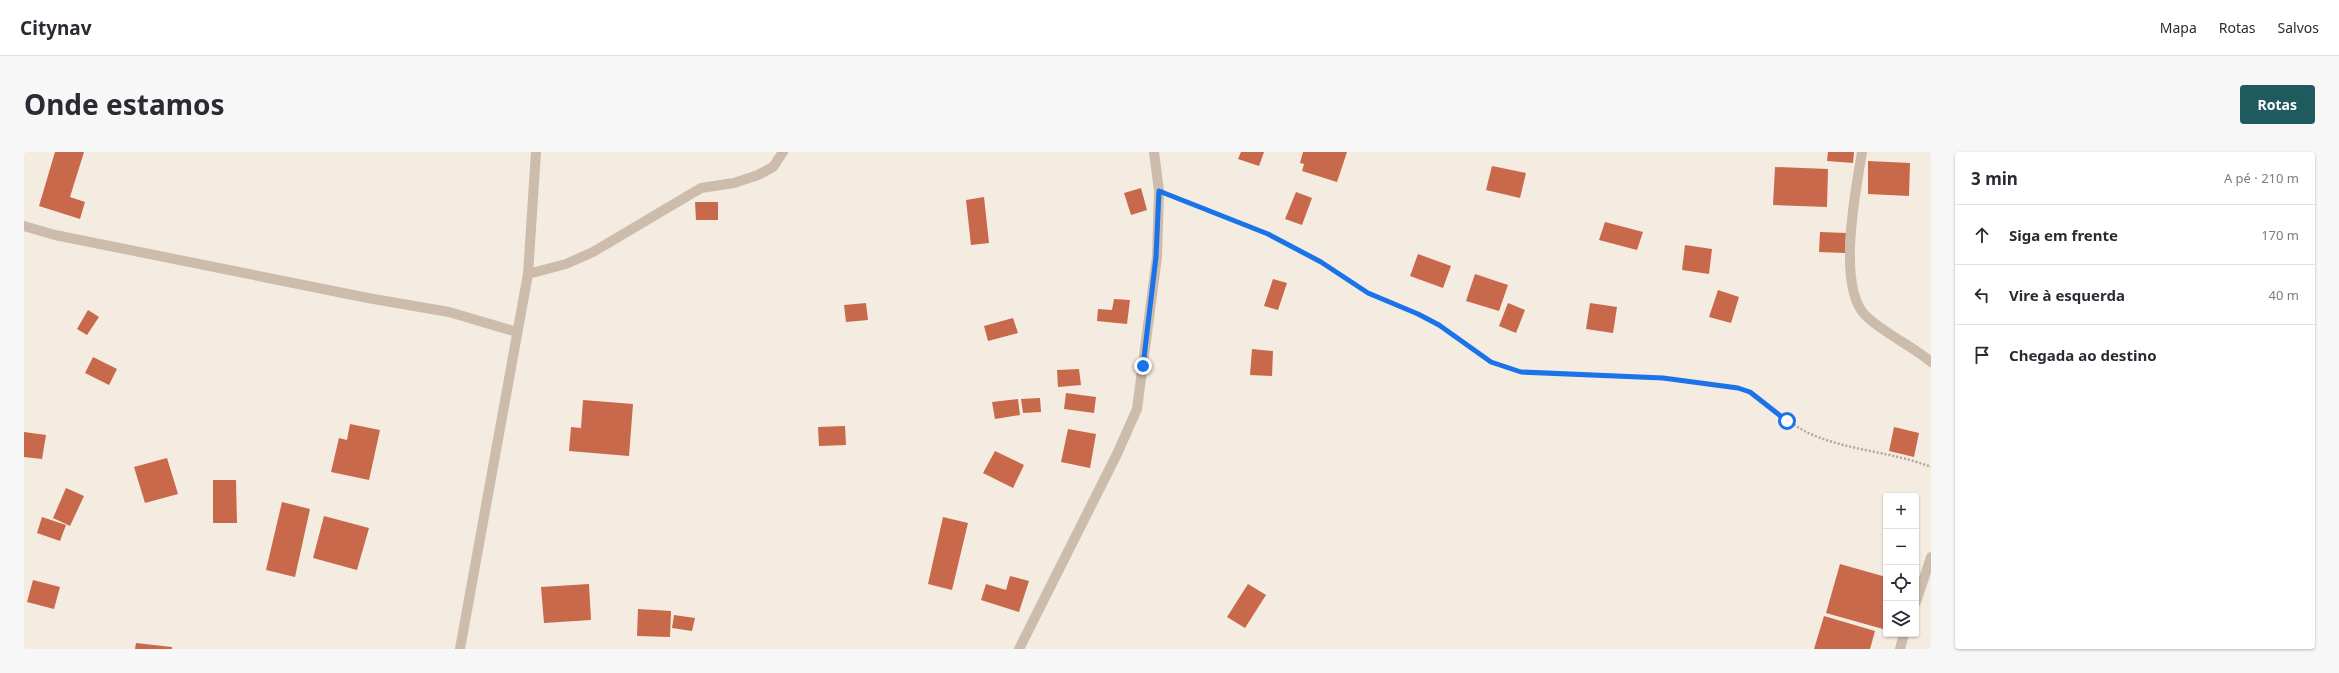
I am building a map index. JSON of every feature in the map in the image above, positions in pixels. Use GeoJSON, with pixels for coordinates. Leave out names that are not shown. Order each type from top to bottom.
{"type":"FeatureCollection","features":[{"type":"Feature","properties":{"kind":"street"},"geometry":{"type":"LineString","coordinates":[[460,649],[528,274],[536,152]]}},
{"type":"Feature","properties":{"kind":"street"},"geometry":{"type":"LineString","coordinates":[[528,274],[566,264],[593,252],[701,188],[734,183],[758,175],[773,167],[783,152]]}},
{"type":"Feature","properties":{"kind":"street"},"geometry":{"type":"LineString","coordinates":[[1019,649],[1117,454],[1137,409],[1156,257],[1159,191],[1154,152]]}},
{"type":"Feature","properties":{"kind":"street"},"geometry":{"type":"LineString","coordinates":[[1862,152],[1854,196],[1849,247],[1851,277],[1857,302],[1865,315],[1931,362]]}},
{"type":"Feature","properties":{"kind":"street"},"geometry":{"type":"LineString","coordinates":[[24,226],[55,235],[368,298],[449,312],[517,332]]}},
{"type":"Feature","properties":{"kind":"street"},"geometry":{"type":"LineString","coordinates":[[1916,601],[1931,557]]}},
{"type":"Feature","properties":{"kind":"street"},"geometry":{"type":"LineString","coordinates":[[1900,649],[1903,637]]}},
{"type":"Feature","properties":{"kind":"path"},"geometry":{"type":"LineString","coordinates":[[1159,191],[1268,234],[1321,262],[1368,293],[1432,321],[1491,362],[1521,372],[1641,376],[1738,388],[1750,392],[1787,421],[1813,435],[1931,467]]}},
{"type":"Feature","properties":{"kind":"building"},"geometry":{"type":"Polygon","coordinates":[[[55,152],[84,152],[70,197],[85,202],[80,219],[39,206],[55,152]]]}},
{"type":"Feature","properties":{"kind":"building"},"geometry":{"type":"Polygon","coordinates":[[[1241,152],[1264,152],[1259,166],[1238,159],[1241,152]]]}},
{"type":"Feature","properties":{"kind":"building"},"geometry":{"type":"Polygon","coordinates":[[[1303,152],[1347,152],[1337,182],[1302,171],[1304,164],[1300,163],[1303,152]]]}},
{"type":"Feature","properties":{"kind":"building"},"geometry":{"type":"Polygon","coordinates":[[[1828,152],[1854,152],[1853,163],[1827,161],[1828,152]]]}},
{"type":"Feature","properties":{"kind":"building"},"geometry":{"type":"Polygon","coordinates":[[[1868,161],[1910,163],[1909,196],[1868,194],[1868,161]]]}},
{"type":"Feature","properties":{"kind":"building"},"geometry":{"type":"Polygon","coordinates":[[[1492,166],[1526,173],[1520,198],[1486,190],[1492,166]]]}},
{"type":"Feature","properties":{"kind":"building"},"geometry":{"type":"Polygon","coordinates":[[[1775,167],[1828,169],[1827,207],[1773,205],[1775,167]]]}},
{"type":"Feature","properties":{"kind":"building"},"geometry":{"type":"Polygon","coordinates":[[[1141,188],[1147,210],[1131,215],[1124,193],[1141,188]]]}},
{"type":"Feature","properties":{"kind":"building"},"geometry":{"type":"Polygon","coordinates":[[[1296,192],[1312,198],[1302,225],[1285,219],[1296,192]]]}},
{"type":"Feature","properties":{"kind":"building"},"geometry":{"type":"Polygon","coordinates":[[[984,197],[989,243],[971,245],[966,200],[984,197]]]}},
{"type":"Feature","properties":{"kind":"building"},"geometry":{"type":"Polygon","coordinates":[[[695,202],[718,202],[718,220],[696,220],[695,202]]]}},
{"type":"Feature","properties":{"kind":"building"},"geometry":{"type":"Polygon","coordinates":[[[1605,222],[1643,232],[1637,250],[1599,240],[1605,222]]]}},
{"type":"Feature","properties":{"kind":"building"},"geometry":{"type":"Polygon","coordinates":[[[1820,232],[1846,233],[1845,253],[1819,252],[1820,232]]]}},
{"type":"Feature","properties":{"kind":"building"},"geometry":{"type":"Polygon","coordinates":[[[1685,245],[1712,249],[1709,274],[1682,270],[1685,245]]]}},
{"type":"Feature","properties":{"kind":"building"},"geometry":{"type":"Polygon","coordinates":[[[1418,254],[1451,266],[1443,288],[1410,276],[1418,254]]]}},
{"type":"Feature","properties":{"kind":"building"},"geometry":{"type":"Polygon","coordinates":[[[1475,274],[1508,285],[1499,311],[1466,301],[1475,274]]]}},
{"type":"Feature","properties":{"kind":"building"},"geometry":{"type":"Polygon","coordinates":[[[1273,279],[1287,283],[1278,310],[1264,306],[1273,279]]]}},
{"type":"Feature","properties":{"kind":"building"},"geometry":{"type":"Polygon","coordinates":[[[1718,290],[1739,297],[1731,323],[1709,317],[1718,290]]]}},
{"type":"Feature","properties":{"kind":"building"},"geometry":{"type":"Polygon","coordinates":[[[1114,299],[1130,300],[1127,324],[1097,321],[1098,309],[1112,310],[1114,299]]]}},
{"type":"Feature","properties":{"kind":"building"},"geometry":{"type":"Polygon","coordinates":[[[866,303],[868,320],[846,322],[844,305],[866,303]]]}},
{"type":"Feature","properties":{"kind":"building"},"geometry":{"type":"Polygon","coordinates":[[[1508,303],[1525,310],[1516,333],[1499,326],[1508,303]]]}},
{"type":"Feature","properties":{"kind":"building"},"geometry":{"type":"Polygon","coordinates":[[[1590,303],[1617,307],[1613,333],[1586,329],[1590,303]]]}},
{"type":"Feature","properties":{"kind":"building"},"geometry":{"type":"Polygon","coordinates":[[[88,310],[99,317],[87,335],[77,329],[88,310]]]}},
{"type":"Feature","properties":{"kind":"building"},"geometry":{"type":"Polygon","coordinates":[[[1013,318],[1018,333],[988,341],[984,326],[1013,318]]]}},
{"type":"Feature","properties":{"kind":"building"},"geometry":{"type":"Polygon","coordinates":[[[1252,349],[1273,351],[1272,376],[1250,375],[1252,349]]]}},
{"type":"Feature","properties":{"kind":"building"},"geometry":{"type":"Polygon","coordinates":[[[93,357],[117,369],[109,385],[85,373],[93,357]]]}},
{"type":"Feature","properties":{"kind":"building"},"geometry":{"type":"Polygon","coordinates":[[[1079,369],[1081,385],[1058,387],[1057,370],[1079,369]]]}},
{"type":"Feature","properties":{"kind":"building"},"geometry":{"type":"Polygon","coordinates":[[[1066,393],[1096,397],[1094,413],[1064,409],[1066,393]]]}},
{"type":"Feature","properties":{"kind":"building"},"geometry":{"type":"Polygon","coordinates":[[[1040,398],[1041,412],[1023,413],[1021,399],[1040,398]]]}},
{"type":"Feature","properties":{"kind":"building"},"geometry":{"type":"Polygon","coordinates":[[[1018,399],[1020,415],[995,419],[992,402],[1018,399]]]}},
{"type":"Feature","properties":{"kind":"building"},"geometry":{"type":"Polygon","coordinates":[[[583,400],[633,404],[629,456],[569,451],[571,427],[581,428],[583,400]]]}},
{"type":"Feature","properties":{"kind":"building"},"geometry":{"type":"Polygon","coordinates":[[[350,424],[380,430],[369,480],[331,472],[339,438],[347,440],[350,424]]]}},
{"type":"Feature","properties":{"kind":"building"},"geometry":{"type":"Polygon","coordinates":[[[845,426],[846,445],[819,446],[818,427],[845,426]]]}},
{"type":"Feature","properties":{"kind":"building"},"geometry":{"type":"Polygon","coordinates":[[[1894,427],[1919,433],[1914,457],[1889,451],[1894,427]]]}},
{"type":"Feature","properties":{"kind":"building"},"geometry":{"type":"Polygon","coordinates":[[[1068,429],[1096,434],[1090,468],[1061,462],[1068,429]]]}},
{"type":"Feature","properties":{"kind":"building"},"geometry":{"type":"Polygon","coordinates":[[[24,432],[46,435],[42,459],[24,457],[24,432]]]}},
{"type":"Feature","properties":{"kind":"building"},"geometry":{"type":"Polygon","coordinates":[[[995,451],[1024,465],[1013,488],[983,473],[995,451]]]}},
{"type":"Feature","properties":{"kind":"building"},"geometry":{"type":"Polygon","coordinates":[[[167,458],[178,494],[145,503],[134,467],[167,458]]]}},
{"type":"Feature","properties":{"kind":"building"},"geometry":{"type":"Polygon","coordinates":[[[213,480],[236,480],[237,523],[213,523],[213,480]]]}},
{"type":"Feature","properties":{"kind":"building"},"geometry":{"type":"Polygon","coordinates":[[[66,488],[84,496],[70,526],[53,518],[66,488]]]}},
{"type":"Feature","properties":{"kind":"building"},"geometry":{"type":"Polygon","coordinates":[[[282,502],[310,509],[295,577],[266,570],[282,502]]]}},
{"type":"Feature","properties":{"kind":"building"},"geometry":{"type":"Polygon","coordinates":[[[324,516],[369,528],[357,570],[313,558],[324,516]]]}},
{"type":"Feature","properties":{"kind":"building"},"geometry":{"type":"Polygon","coordinates":[[[42,517],[66,525],[60,541],[37,533],[42,517]]]}},
{"type":"Feature","properties":{"kind":"building"},"geometry":{"type":"Polygon","coordinates":[[[943,517],[968,523],[952,590],[928,584],[943,517]]]}},
{"type":"Feature","properties":{"kind":"building"},"geometry":{"type":"Polygon","coordinates":[[[1840,564],[1883,576],[1883,629],[1826,613],[1840,564]]]}},
{"type":"Feature","properties":{"kind":"building"},"geometry":{"type":"Polygon","coordinates":[[[1010,576],[1029,581],[1019,612],[981,600],[986,584],[1006,590],[1010,576]]]}},
{"type":"Feature","properties":{"kind":"building"},"geometry":{"type":"Polygon","coordinates":[[[33,580],[60,587],[54,609],[27,602],[33,580]]]}},
{"type":"Feature","properties":{"kind":"building"},"geometry":{"type":"Polygon","coordinates":[[[589,584],[591,620],[544,623],[541,587],[589,584]]]}},
{"type":"Feature","properties":{"kind":"building"},"geometry":{"type":"Polygon","coordinates":[[[1248,584],[1266,595],[1245,628],[1227,617],[1248,584]]]}},
{"type":"Feature","properties":{"kind":"building"},"geometry":{"type":"Polygon","coordinates":[[[638,609],[671,611],[670,637],[637,636],[638,609]]]}},
{"type":"Feature","properties":{"kind":"building"},"geometry":{"type":"Polygon","coordinates":[[[674,615],[695,618],[692,631],[672,628],[674,615]]]}},
{"type":"Feature","properties":{"kind":"building"},"geometry":{"type":"Polygon","coordinates":[[[1824,616],[1875,631],[1870,649],[1814,649],[1824,616]]]}},
{"type":"Feature","properties":{"kind":"building"},"geometry":{"type":"Polygon","coordinates":[[[136,643],[172,647],[172,649],[135,649],[136,643]]]}},
{"type":"Feature","properties":{"kind":"route"},"geometry":{"type":"LineString","coordinates":[[1143,366],[1150,318],[1156,257],[1159,191],[1178,200],[1216,213],[1268,234],[1321,262],[1368,293],[1418,314],[1439,325],[1467,347],[1491,362],[1521,372],[1551,374],[1613,374],[1724,385],[1750,392],[1787,421]]}}]}
